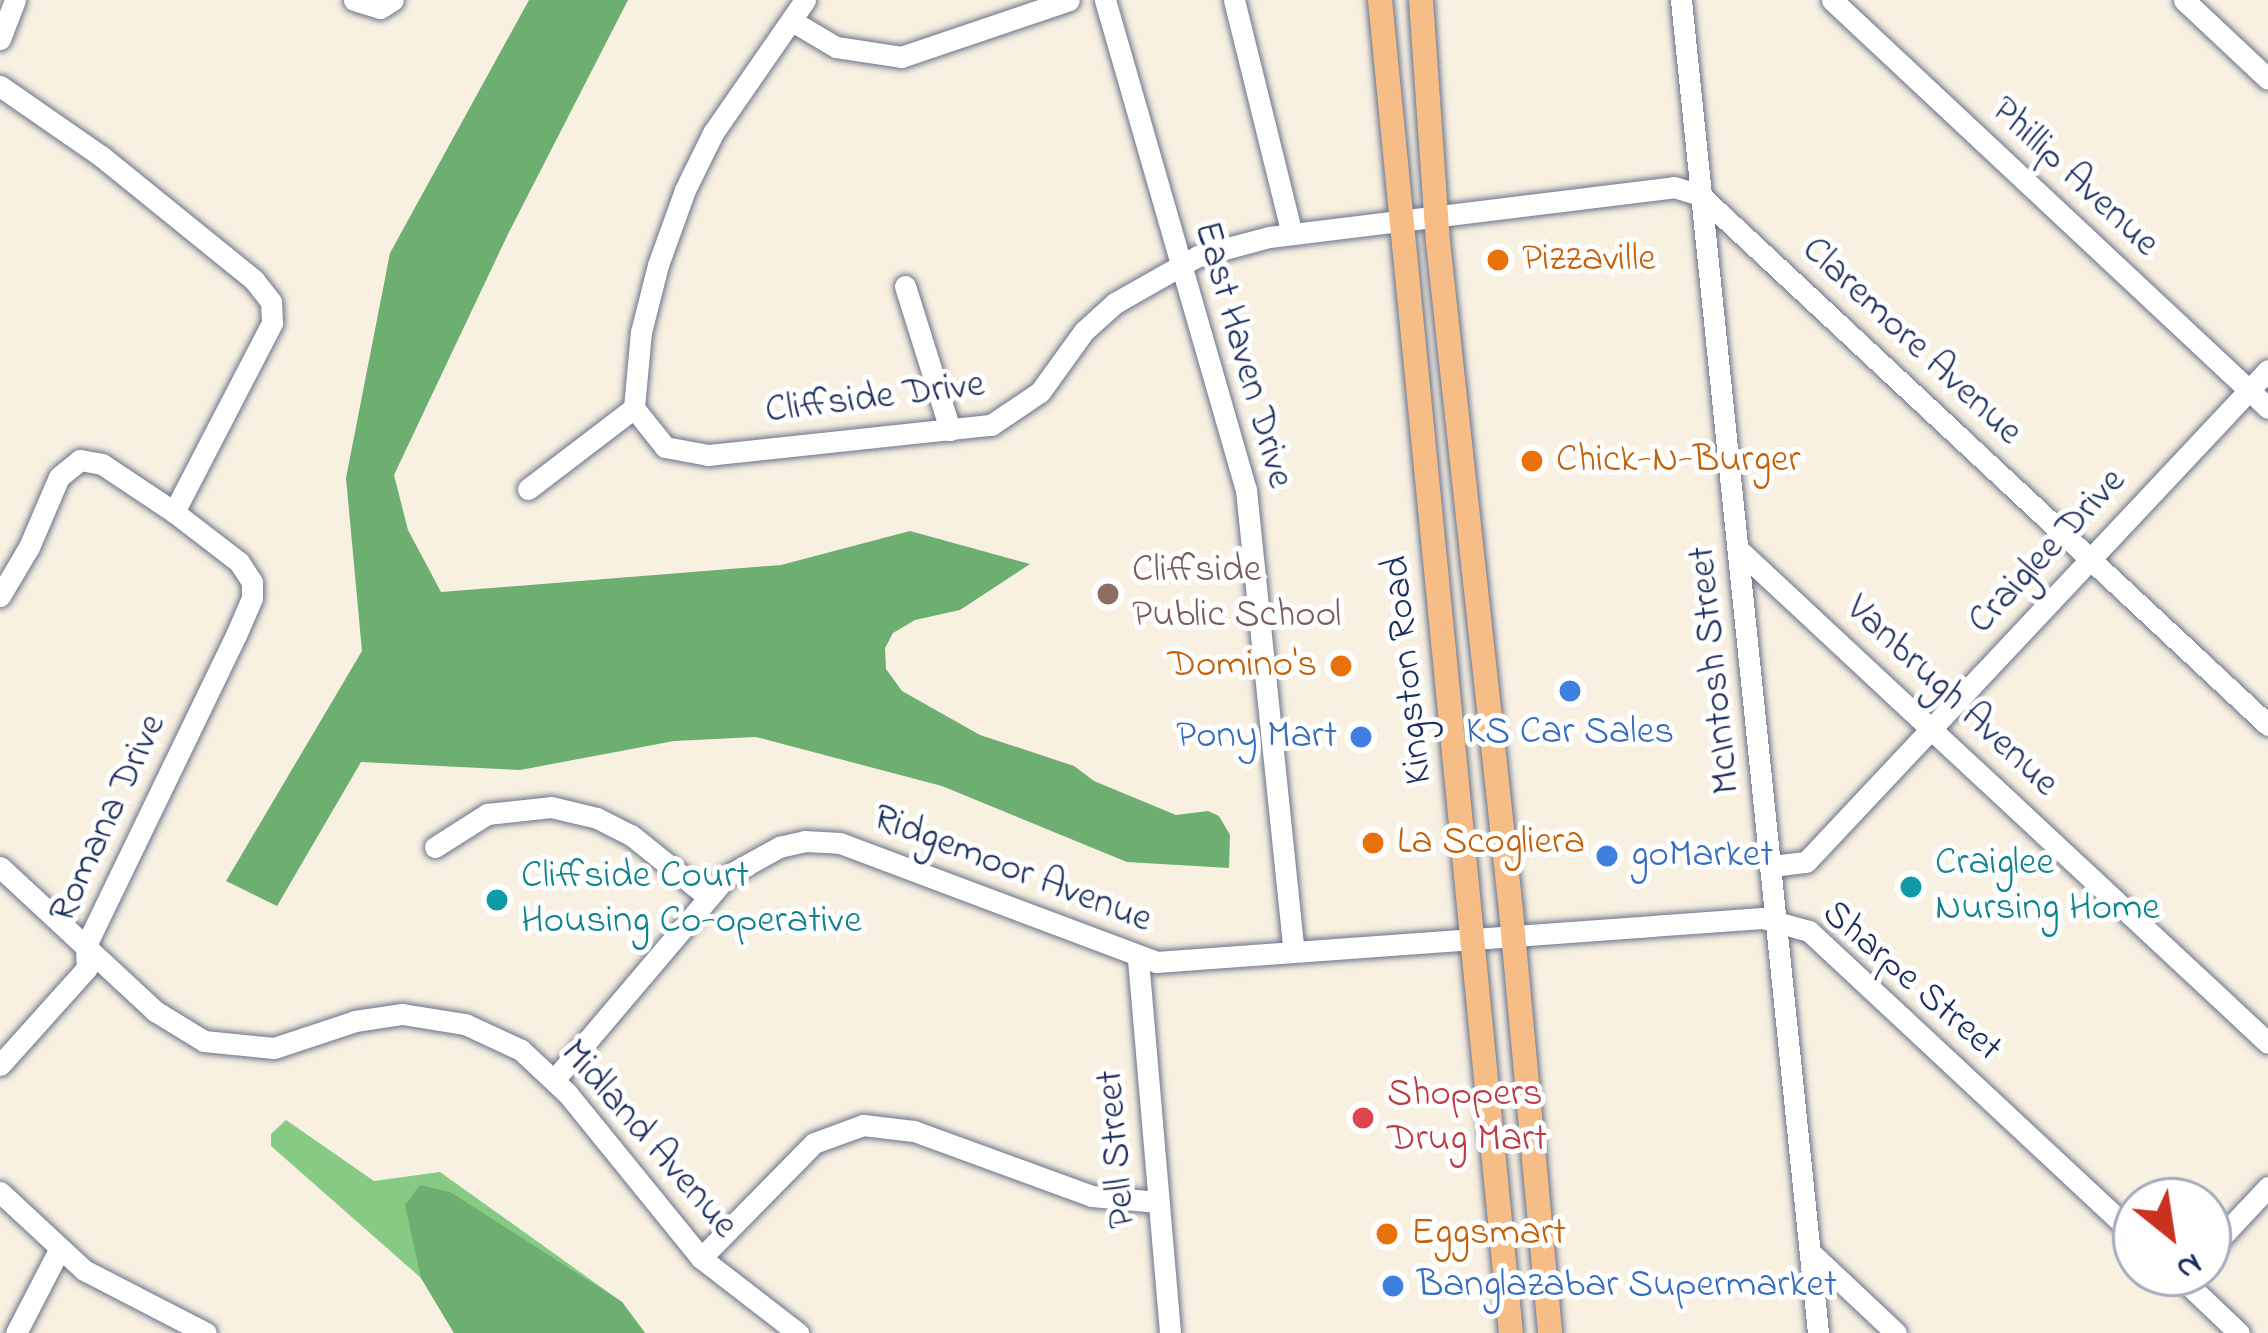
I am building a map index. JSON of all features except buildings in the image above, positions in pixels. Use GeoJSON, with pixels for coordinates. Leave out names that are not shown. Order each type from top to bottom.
{"type":"FeatureCollection","features":[{"type":"Feature","properties":{"kind":"main road","name":"Kingston Road"},"geometry":{"type":"LineString","coordinates":[[1380,0],[1511,1333]]}},
{"type":"Feature","properties":{"kind":"main road","name":"Kingston Road"},"geometry":{"type":"LineString","coordinates":[[1421,0],[1436,216],[1550,1333]]}},
{"type":"Feature","properties":{"kind":"street"},"geometry":{"type":"LineString","coordinates":[[0,39],[15,0]]}},
{"type":"Feature","properties":{"kind":"street"},"geometry":{"type":"LineString","coordinates":[[354,0],[386,4]]}},
{"type":"Feature","properties":{"kind":"street"},"geometry":{"type":"LineString","coordinates":[[528,489],[634,408],[644,320],[685,190],[740,91],[805,0]]}},
{"type":"Feature","properties":{"kind":"street"},"geometry":{"type":"LineString","coordinates":[[792,22],[836,47],[901,57],[1069,0]]}},
{"type":"Feature","properties":{"kind":"street","name":"East Haven Drive"},"geometry":{"type":"LineString","coordinates":[[1105,0],[1246,490],[1294,951]]}},
{"type":"Feature","properties":{"kind":"street"},"geometry":{"type":"LineString","coordinates":[[1234,0],[1292,234]]}},
{"type":"Feature","properties":{"kind":"street","name":"McIntosh Street"},"geometry":{"type":"LineString","coordinates":[[1681,0],[1818,1333]]}},
{"type":"Feature","properties":{"kind":"street","name":"Phillip Avenue"},"geometry":{"type":"LineString","coordinates":[[1832,0],[2268,408]]}},
{"type":"Feature","properties":{"kind":"street"},"geometry":{"type":"LineString","coordinates":[[2184,0],[2268,79]]}},
{"type":"Feature","properties":{"kind":"street"},"geometry":{"type":"LineString","coordinates":[[0,86],[101,156],[254,280],[271,302],[272,323],[174,512],[102,464],[70,464],[0,596]]}},
{"type":"Feature","properties":{"kind":"street"},"geometry":{"type":"LineString","coordinates":[[1436,216],[1660,186],[1700,195]]}},
{"type":"Feature","properties":{"kind":"street","name":"Claremore Avenue"},"geometry":{"type":"LineString","coordinates":[[1700,195],[2268,725]]}},
{"type":"Feature","properties":{"kind":"street","name":"Cliffside Drive"},"geometry":{"type":"LineString","coordinates":[[634,408],[665,447],[694,455],[991,425],[1019,410],[1115,303],[1178,264],[1240,243],[1436,216]]}},
{"type":"Feature","properties":{"kind":"street"},"geometry":{"type":"LineString","coordinates":[[905,286],[950,430]]}},
{"type":"Feature","properties":{"kind":"street","name":"Craiglee Drive"},"geometry":{"type":"LineString","coordinates":[[1772,866],[1806,862],[2268,370]]}},
{"type":"Feature","properties":{"kind":"street","name":"Romana Drive"},"geometry":{"type":"LineString","coordinates":[[0,1065],[87,968],[86,945],[252,598],[252,582],[239,562],[174,512]]}},
{"type":"Feature","properties":{"kind":"street","name":"Vanbrugh Avenue"},"geometry":{"type":"LineString","coordinates":[[1741,553],[2268,1042]]}},
{"type":"Feature","properties":{"kind":"street"},"geometry":{"type":"LineString","coordinates":[[435,847],[473,819],[514,807],[551,807],[597,818],[631,835],[708,897]]}},
{"type":"Feature","properties":{"kind":"street","name":"Ridgemoor Avenue"},"geometry":{"type":"LineString","coordinates":[[554,1080],[708,897],[749,861],[778,847],[821,840],[875,855],[1138,959],[1174,963],[1475,938]]}},
{"type":"Feature","properties":{"kind":"street","name":"Midland Avenue"},"geometry":{"type":"LineString","coordinates":[[0,866],[155,1011],[203,1041],[274,1048],[355,1021],[426,1016],[500,1038],[554,1080],[701,1258],[798,1333]]}},
{"type":"Feature","properties":{"kind":"street","name":"Sharpe Street"},"geometry":{"type":"LineString","coordinates":[[1475,938],[1778,920],[1809,931],[2112,1214]]}},
{"type":"Feature","properties":{"kind":"street","name":"Pell Street"},"geometry":{"type":"LineString","coordinates":[[1138,959],[1170,1333]]}},
{"type":"Feature","properties":{"kind":"street"},"geometry":{"type":"LineString","coordinates":[[701,1258],[814,1144],[863,1125],[914,1131],[1092,1196],[1158,1202]]}},
{"type":"Feature","properties":{"kind":"street"},"geometry":{"type":"LineString","coordinates":[[2232,1225],[2268,1186]]}},
{"type":"Feature","properties":{"kind":"street"},"geometry":{"type":"LineString","coordinates":[[0,1192],[59,1250],[113,1289],[206,1333]]}},
{"type":"Feature","properties":{"kind":"street"},"geometry":{"type":"LineString","coordinates":[[16,1333],[59,1250]]}},
{"type":"Feature","properties":{"kind":"street"},"geometry":{"type":"LineString","coordinates":[[1810,1252],[1896,1333]]}},
{"type":"Feature","properties":{"kind":"street"},"geometry":{"type":"LineString","coordinates":[[2204,1297],[2240,1333]]}},
{"type":"Feature","properties":{"kind":"green space"},"geometry":{"type":"Polygon","coordinates":[[[529,0],[628,0],[508,234],[394,475],[408,530],[441,592],[781,565],[910,531],[1030,564],[960,610],[915,620],[893,633],[885,648],[886,669],[902,691],[980,735],[1074,766],[1094,781],[1176,815],[1208,811],[1219,816],[1230,835],[1229,868],[1127,862],[942,786],[756,737],[674,741],[520,770],[361,762],[277,906],[226,881],[362,651],[346,478],[390,253],[529,0]]]}},
{"type":"Feature","properties":{"kind":"green space"},"geometry":{"type":"Polygon","coordinates":[[[286,1120],[374,1181],[440,1172],[622,1302],[645,1333],[454,1333],[421,1278],[271,1146],[271,1134],[286,1120]]]}},
{"type":"Feature","properties":{"kind":"green space"},"geometry":{"type":"Polygon","coordinates":[[[420,1185],[450,1192],[622,1302],[645,1333],[454,1333],[421,1278],[405,1205],[420,1185]]]}},
{"type":"Feature","properties":{"kind":"place","name":"Pizzaville"},"geometry":{"type":"Point","coordinates":[1498,260]}},
{"type":"Feature","properties":{"kind":"place","name":"Chick-N-Burger"},"geometry":{"type":"Point","coordinates":[1532,461]}},
{"type":"Feature","properties":{"kind":"place","name":"Cliffside Public School"},"geometry":{"type":"Point","coordinates":[1108,594]}},
{"type":"Feature","properties":{"kind":"place","name":"Domino's"},"geometry":{"type":"Point","coordinates":[1341,666]}},
{"type":"Feature","properties":{"kind":"place","name":"KS Car Sales"},"geometry":{"type":"Point","coordinates":[1570,691]}},
{"type":"Feature","properties":{"kind":"place","name":"Pony Mart"},"geometry":{"type":"Point","coordinates":[1361,737]}},
{"type":"Feature","properties":{"kind":"place","name":"La Scogliera"},"geometry":{"type":"Point","coordinates":[1373,843]}},
{"type":"Feature","properties":{"kind":"place","name":"goMarket"},"geometry":{"type":"Point","coordinates":[1607,856]}},
{"type":"Feature","properties":{"kind":"place","name":"Craiglee Nursing Home"},"geometry":{"type":"Point","coordinates":[1911,887]}},
{"type":"Feature","properties":{"kind":"place","name":"Cliffside Court Housing Co-operative"},"geometry":{"type":"Point","coordinates":[497,900]}},
{"type":"Feature","properties":{"kind":"place","name":"Shoppers Drug Mart"},"geometry":{"type":"Point","coordinates":[1363,1118]}},
{"type":"Feature","properties":{"kind":"place","name":"Eggsmart"},"geometry":{"type":"Point","coordinates":[1387,1234]}},
{"type":"Feature","properties":{"kind":"place","name":"Banglazabar Supermarket"},"geometry":{"type":"Point","coordinates":[1393,1286]}}]}
